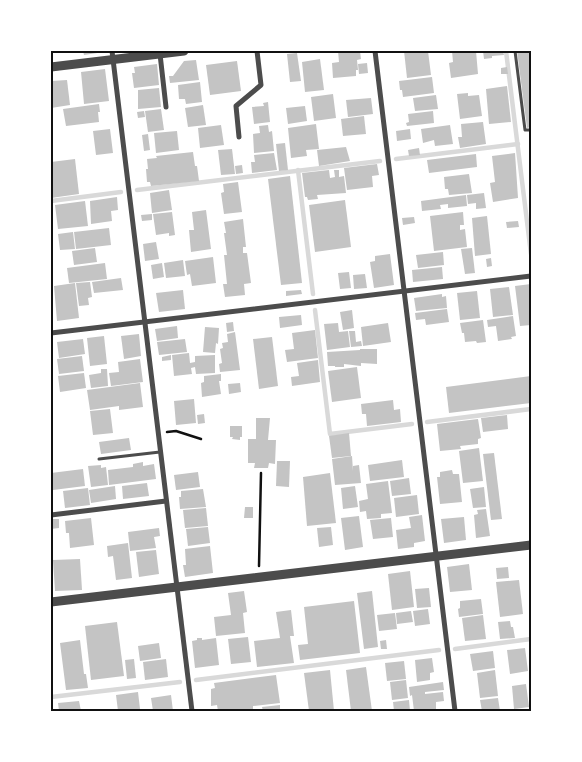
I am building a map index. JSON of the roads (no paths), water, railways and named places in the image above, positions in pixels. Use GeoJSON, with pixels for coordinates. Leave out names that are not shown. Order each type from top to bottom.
{"type":"FeatureCollection","features":[{"type":"Feature","properties":{"kind":"street"},"geometry":{"type":"LineString","coordinates":[[51,67],[113,56],[184,51]]}},
{"type":"Feature","properties":{"kind":"street"},"geometry":{"type":"LineString","coordinates":[[240,137],[236,106],[261,85],[257,51]]}},
{"type":"Feature","properties":{"kind":"street"},"geometry":{"type":"LineString","coordinates":[[375,51],[455,711]]}},
{"type":"Feature","properties":{"kind":"street"},"geometry":{"type":"LineString","coordinates":[[160,54],[166,107]]}},
{"type":"Feature","properties":{"kind":"street"},"geometry":{"type":"LineString","coordinates":[[113,56],[192,711]]}},
{"type":"Feature","properties":{"kind":"street"},"geometry":{"type":"LineString","coordinates":[[51,333],[531,276]]}},
{"type":"Feature","properties":{"kind":"street"},"geometry":{"type":"LineString","coordinates":[[51,515],[166,501]]}},
{"type":"Feature","properties":{"kind":"street"},"geometry":{"type":"LineString","coordinates":[[51,602],[531,545]]}},
{"type":"Feature","properties":{"kind":"lane"},"geometry":{"type":"LineString","coordinates":[[515,51],[525,130],[531,130]]}},
{"type":"Feature","properties":{"kind":"lane"},"geometry":{"type":"LineString","coordinates":[[99,459],[160,452]]}},
{"type":"Feature","properties":{"kind":"waterway"},"geometry":{"type":"LineString","coordinates":[[506,51],[531,254]]}},
{"type":"Feature","properties":{"kind":"waterway"},"geometry":{"type":"LineString","coordinates":[[396,159],[518,144]]}},
{"type":"Feature","properties":{"kind":"waterway"},"geometry":{"type":"LineString","coordinates":[[137,190],[380,161]]}},
{"type":"Feature","properties":{"kind":"waterway"},"geometry":{"type":"LineString","coordinates":[[298,170],[313,294]]}},
{"type":"Feature","properties":{"kind":"waterway"},"geometry":{"type":"LineString","coordinates":[[51,201],[121,192]]}},
{"type":"Feature","properties":{"kind":"waterway"},"geometry":{"type":"LineString","coordinates":[[315,310],[330,434],[412,424]]}},
{"type":"Feature","properties":{"kind":"waterway"},"geometry":{"type":"LineString","coordinates":[[427,422],[531,409]]}},
{"type":"Feature","properties":{"kind":"waterway"},"geometry":{"type":"LineString","coordinates":[[455,649],[531,639]]}},
{"type":"Feature","properties":{"kind":"waterway"},"geometry":{"type":"LineString","coordinates":[[196,680],[439,650]]}},
{"type":"Feature","properties":{"kind":"waterway"},"geometry":{"type":"LineString","coordinates":[[51,697],[180,682]]}}]}
